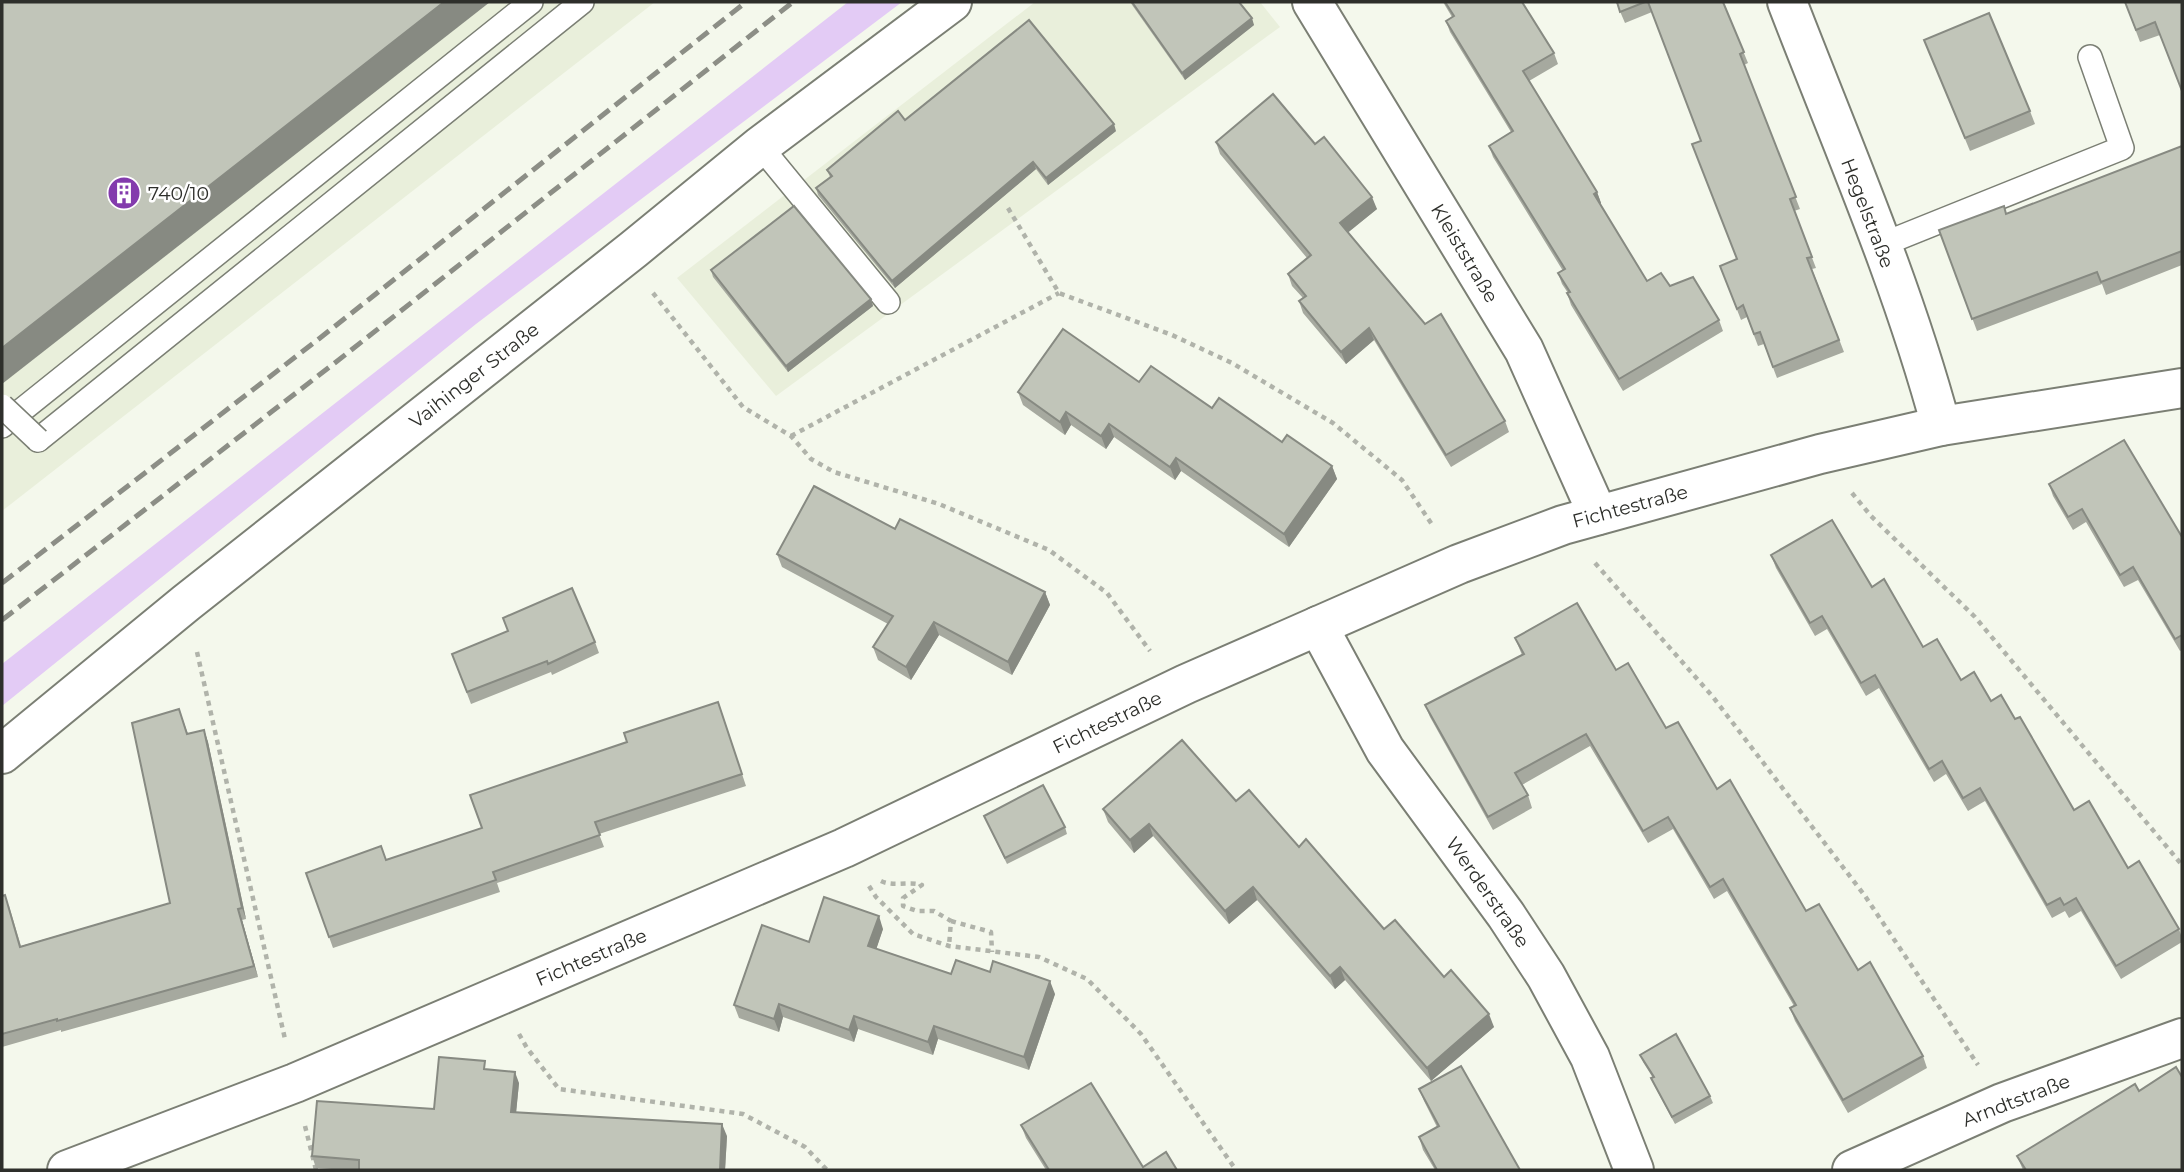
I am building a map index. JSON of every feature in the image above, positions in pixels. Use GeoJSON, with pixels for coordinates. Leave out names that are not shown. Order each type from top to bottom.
{"type":"FeatureCollection","features":[{"type":"Feature","properties":{"kind":"street","name":"Vaihinger Straße"},"geometry":{"type":"LineString","coordinates":[[2,754],[186,603],[624,257],[760,146],[952,2]]}},
{"type":"Feature","properties":{"kind":"street","name":"Kleiststraße"},"geometry":{"type":"LineString","coordinates":[[1312,2],[1524,350],[1598,515]]}},
{"type":"Feature","properties":{"kind":"street","name":"Hegelstraße"},"geometry":{"type":"LineString","coordinates":[[1787,2],[1881,245],[1927,374],[1941,426]]}},
{"type":"Feature","properties":{"kind":"street","name":"Fichtestraße"},"geometry":{"type":"LineString","coordinates":[[67,1170],[295,1083],[850,845],[1178,688],[1459,564],[1563,525],[1820,454],[1941,426],[2182,388]]}},
{"type":"Feature","properties":{"kind":"street","name":"Werderstraße"},"geometry":{"type":"LineString","coordinates":[[1318,626],[1385,750],[1506,915],[1546,976],[1590,1057],[1634,1170]]}},
{"type":"Feature","properties":{"kind":"street","name":"Arndtstraße"},"geometry":{"type":"LineString","coordinates":[[1852,1170],[2002,1103],[2182,1038]]}},
{"type":"Feature","properties":{"kind":"lane"},"geometry":{"type":"LineString","coordinates":[[2,426],[530,2]]}},
{"type":"Feature","properties":{"kind":"lane"},"geometry":{"type":"LineString","coordinates":[[2,406],[38,440],[582,2]]}},
{"type":"Feature","properties":{"kind":"lane"},"geometry":{"type":"LineString","coordinates":[[1881,245],[2122,148],[2090,57]]}},
{"type":"Feature","properties":{"kind":"lane"},"geometry":{"type":"LineString","coordinates":[[760,146],[888,302]]}},
{"type":"Feature","properties":{"kind":"path"},"geometry":{"type":"LineString","coordinates":[[1008,208],[1059,293],[1172,335],[1232,363],[1333,423],[1402,480],[1459,564]]}},
{"type":"Feature","properties":{"kind":"path"},"geometry":{"type":"LineString","coordinates":[[624,257],[743,407],[791,436],[811,459],[834,472],[939,504],[1049,550],[1107,593],[1178,688]]}},
{"type":"Feature","properties":{"kind":"path"},"geometry":{"type":"LineString","coordinates":[[791,436],[1059,293]]}},
{"type":"Feature","properties":{"kind":"path"},"geometry":{"type":"LineString","coordinates":[[1871,516],[1975,617],[2182,865]]}},
{"type":"Feature","properties":{"kind":"path"},"geometry":{"type":"LineString","coordinates":[[1619,591],[1713,697],[1865,896],[1966,1047]]}},
{"type":"Feature","properties":{"kind":"path"},"geometry":{"type":"LineString","coordinates":[[186,603],[295,1083]]}},
{"type":"Feature","properties":{"kind":"path"},"geometry":{"type":"LineString","coordinates":[[878,879],[886,883],[922,884],[903,898],[903,906],[917,911],[934,911],[951,921],[991,932],[992,952]]}},
{"type":"Feature","properties":{"kind":"path"},"geometry":{"type":"LineString","coordinates":[[876,897],[913,933],[950,946],[1039,957],[1087,979],[1141,1034],[1236,1170]]}},
{"type":"Feature","properties":{"kind":"path"},"geometry":{"type":"LineString","coordinates":[[950,946],[951,921]]}},
{"type":"Feature","properties":{"kind":"path"},"geometry":{"type":"LineString","coordinates":[[527,1048],[558,1089],[743,1114],[805,1147],[827,1170]]}},
{"type":"Feature","properties":{"kind":"shaded area"},"geometry":{"type":"Polygon","coordinates":[[[2,2],[655,2],[2,511],[2,2]]]}},
{"type":"Feature","properties":{"kind":"shaded area"},"geometry":{"type":"Polygon","coordinates":[[[848,2],[902,2],[476,324],[2,706],[2,664],[848,2]]]}},
{"type":"Feature","properties":{"kind":"shaded area"},"geometry":{"type":"Polygon","coordinates":[[[1035,2],[1260,2],[1280,27],[776,396],[677,278],[1035,2]]]}},
{"type":"Feature","properties":{"kind":"building","name":"740/10"},"geometry":{"type":"Polygon","coordinates":[[[2,2],[444,2],[2,348],[2,2]]]}},
{"type":"Feature","properties":{"kind":"building"},"geometry":{"type":"Polygon","coordinates":[[[1132,2],[1239,2],[1252,18],[1182,73],[1132,2]]]}},
{"type":"Feature","properties":{"kind":"building"},"geometry":{"type":"Polygon","coordinates":[[[1445,2],[1522,2],[1554,53],[1523,71],[1597,192],[1594,194],[1647,281],[1661,273],[1670,286],[1693,277],[1719,320],[1619,379],[1567,293],[1570,292],[1558,273],[1565,269],[1489,146],[1513,131],[1446,21],[1454,16],[1445,2]]]}},
{"type":"Feature","properties":{"kind":"building"},"geometry":{"type":"Polygon","coordinates":[[[1617,2],[1645,2],[1620,12],[1617,2]]]}},
{"type":"Feature","properties":{"kind":"building"},"geometry":{"type":"Polygon","coordinates":[[[1648,2],[1723,2],[1744,52],[1740,54],[1796,197],[1790,199],[1812,257],[1807,258],[1839,340],[1773,367],[1760,332],[1754,334],[1743,305],[1737,309],[1720,266],[1737,259],[1692,144],[1701,141],[1648,2]]]}},
{"type":"Feature","properties":{"kind":"building"},"geometry":{"type":"Polygon","coordinates":[[[2125,2],[2182,2],[2182,91],[2155,22],[2136,30],[2125,2]]]}},
{"type":"Feature","properties":{"kind":"building"},"geometry":{"type":"Polygon","coordinates":[[[1989,13],[2030,111],[1965,138],[1924,40],[1989,13]]]}},
{"type":"Feature","properties":{"kind":"building"},"geometry":{"type":"Polygon","coordinates":[[[1029,20],[1114,124],[1046,178],[1033,162],[892,281],[816,188],[832,176],[827,170],[898,111],[905,120],[1029,20]]]}},
{"type":"Feature","properties":{"kind":"building"},"geometry":{"type":"Polygon","coordinates":[[[1273,94],[1315,144],[1324,137],[1372,197],[1340,223],[1425,324],[1441,314],[1505,421],[1446,455],[1369,328],[1341,352],[1299,301],[1306,296],[1288,274],[1311,255],[1216,142],[1273,94]]]}},
{"type":"Feature","properties":{"kind":"building"},"geometry":{"type":"Polygon","coordinates":[[[2182,146],[2182,251],[2101,282],[2097,272],[1972,319],[1939,230],[2004,206],[2006,214],[2182,146]]]}},
{"type":"Feature","properties":{"kind":"building"},"geometry":{"type":"Polygon","coordinates":[[[794,206],[871,299],[786,366],[711,270],[794,206]]]}},
{"type":"Feature","properties":{"kind":"building"},"geometry":{"type":"Polygon","coordinates":[[[1063,329],[1139,382],[1151,366],[1212,408],[1219,398],[1282,442],[1287,435],[1332,466],[1284,534],[1176,458],[1170,467],[1109,424],[1101,436],[1066,412],[1060,422],[1018,392],[1063,329]]]}},
{"type":"Feature","properties":{"kind":"building"},"geometry":{"type":"Polygon","coordinates":[[[2124,440],[2182,537],[2182,635],[2175,639],[2133,567],[2120,575],[2082,509],[2068,517],[2049,484],[2124,440]]]}},
{"type":"Feature","properties":{"kind":"building"},"geometry":{"type":"Polygon","coordinates":[[[814,486],[895,529],[900,519],[1045,592],[1008,662],[934,622],[906,667],[873,647],[893,616],[777,554],[814,486]]]}},
{"type":"Feature","properties":{"kind":"building"},"geometry":{"type":"Polygon","coordinates":[[[1832,520],[1872,587],[1884,579],[1923,647],[1937,639],[1961,680],[1974,672],[1991,701],[2001,695],[2015,719],[2020,717],[2074,810],[2089,801],[2128,868],[2139,861],[2179,929],[2116,966],[2076,898],[2064,905],[2060,898],[2047,905],[1980,788],[1963,798],[1942,761],[1929,769],[1875,675],[1861,683],[1822,616],[1810,623],[1771,555],[1832,520]]]}},
{"type":"Feature","properties":{"kind":"building"},"geometry":{"type":"Polygon","coordinates":[[[572,588],[595,642],[548,664],[547,661],[467,692],[452,654],[508,631],[503,618],[572,588]]]}},
{"type":"Feature","properties":{"kind":"building"},"geometry":{"type":"Polygon","coordinates":[[[1577,603],[1616,670],[1628,663],[1666,728],[1678,722],[1717,789],[1730,780],[1806,911],[1819,904],[1858,970],[1870,962],[1923,1056],[1843,1100],[1790,1008],[1796,1005],[1723,879],[1710,887],[1668,817],[1643,831],[1586,734],[1515,773],[1528,795],[1488,817],[1425,705],[1524,654],[1515,638],[1577,603]]]}},
{"type":"Feature","properties":{"kind":"building"},"geometry":{"type":"Polygon","coordinates":[[[718,702],[742,774],[595,822],[600,835],[493,872],[496,880],[329,937],[306,873],[381,846],[386,860],[482,828],[470,795],[627,742],[624,733],[718,702]]]}},
{"type":"Feature","properties":{"kind":"building"},"geometry":{"type":"Polygon","coordinates":[[[179,709],[187,734],[204,730],[242,908],[238,909],[254,966],[2,1034],[2,896],[5,895],[20,947],[170,903],[132,723],[179,709]]]}},
{"type":"Feature","properties":{"kind":"building"},"geometry":{"type":"Polygon","coordinates":[[[1182,740],[1236,801],[1249,790],[1299,847],[1306,839],[1384,929],[1395,920],[1444,977],[1451,970],[1489,1014],[1427,1068],[1340,967],[1330,976],[1253,887],[1225,911],[1149,824],[1130,840],[1103,809],[1182,740]]]}},
{"type":"Feature","properties":{"kind":"building"},"geometry":{"type":"Polygon","coordinates":[[[1043,785],[1065,827],[1005,858],[984,816],[1043,785]]]}},
{"type":"Feature","properties":{"kind":"building"},"geometry":{"type":"Polygon","coordinates":[[[824,897],[879,916],[868,946],[951,974],[956,960],[990,972],[993,961],[1050,981],[1024,1057],[934,1026],[928,1042],[854,1016],[849,1030],[779,1004],[774,1019],[734,1005],[762,925],[809,942],[824,897]]]}},
{"type":"Feature","properties":{"kind":"building"},"geometry":{"type":"Polygon","coordinates":[[[1676,1034],[1710,1096],[1672,1117],[1651,1078],[1654,1077],[1640,1055],[1676,1034]]]}},
{"type":"Feature","properties":{"kind":"building"},"geometry":{"type":"Polygon","coordinates":[[[439,1057],[485,1061],[484,1069],[515,1072],[511,1112],[722,1124],[720,1170],[359,1170],[359,1160],[312,1156],[317,1101],[434,1109],[439,1057]]]}},
{"type":"Feature","properties":{"kind":"building"},"geometry":{"type":"Polygon","coordinates":[[[1461,1066],[1520,1170],[1437,1170],[1419,1137],[1439,1126],[1419,1089],[1461,1066]]]}},
{"type":"Feature","properties":{"kind":"building"},"geometry":{"type":"Polygon","coordinates":[[[2176,1067],[2182,1077],[2182,1170],[2026,1170],[2017,1156],[2135,1084],[2139,1091],[2176,1067]]]}},
{"type":"Feature","properties":{"kind":"building"},"geometry":{"type":"Polygon","coordinates":[[[1091,1083],[1143,1167],[1166,1152],[1177,1170],[1049,1170],[1021,1125],[1091,1083]]]}},
{"type":"Feature","properties":{"kind":"railway"},"geometry":{"type":"LineString","coordinates":[[2,583],[320,338],[746,2]]}},
{"type":"Feature","properties":{"kind":"railway"},"geometry":{"type":"LineString","coordinates":[[2,620],[336,362],[793,2]]}},
{"type":"Feature","properties":{"kind":"place","name":"740/10"},"geometry":{"type":"Point","coordinates":[124,193]}}]}
